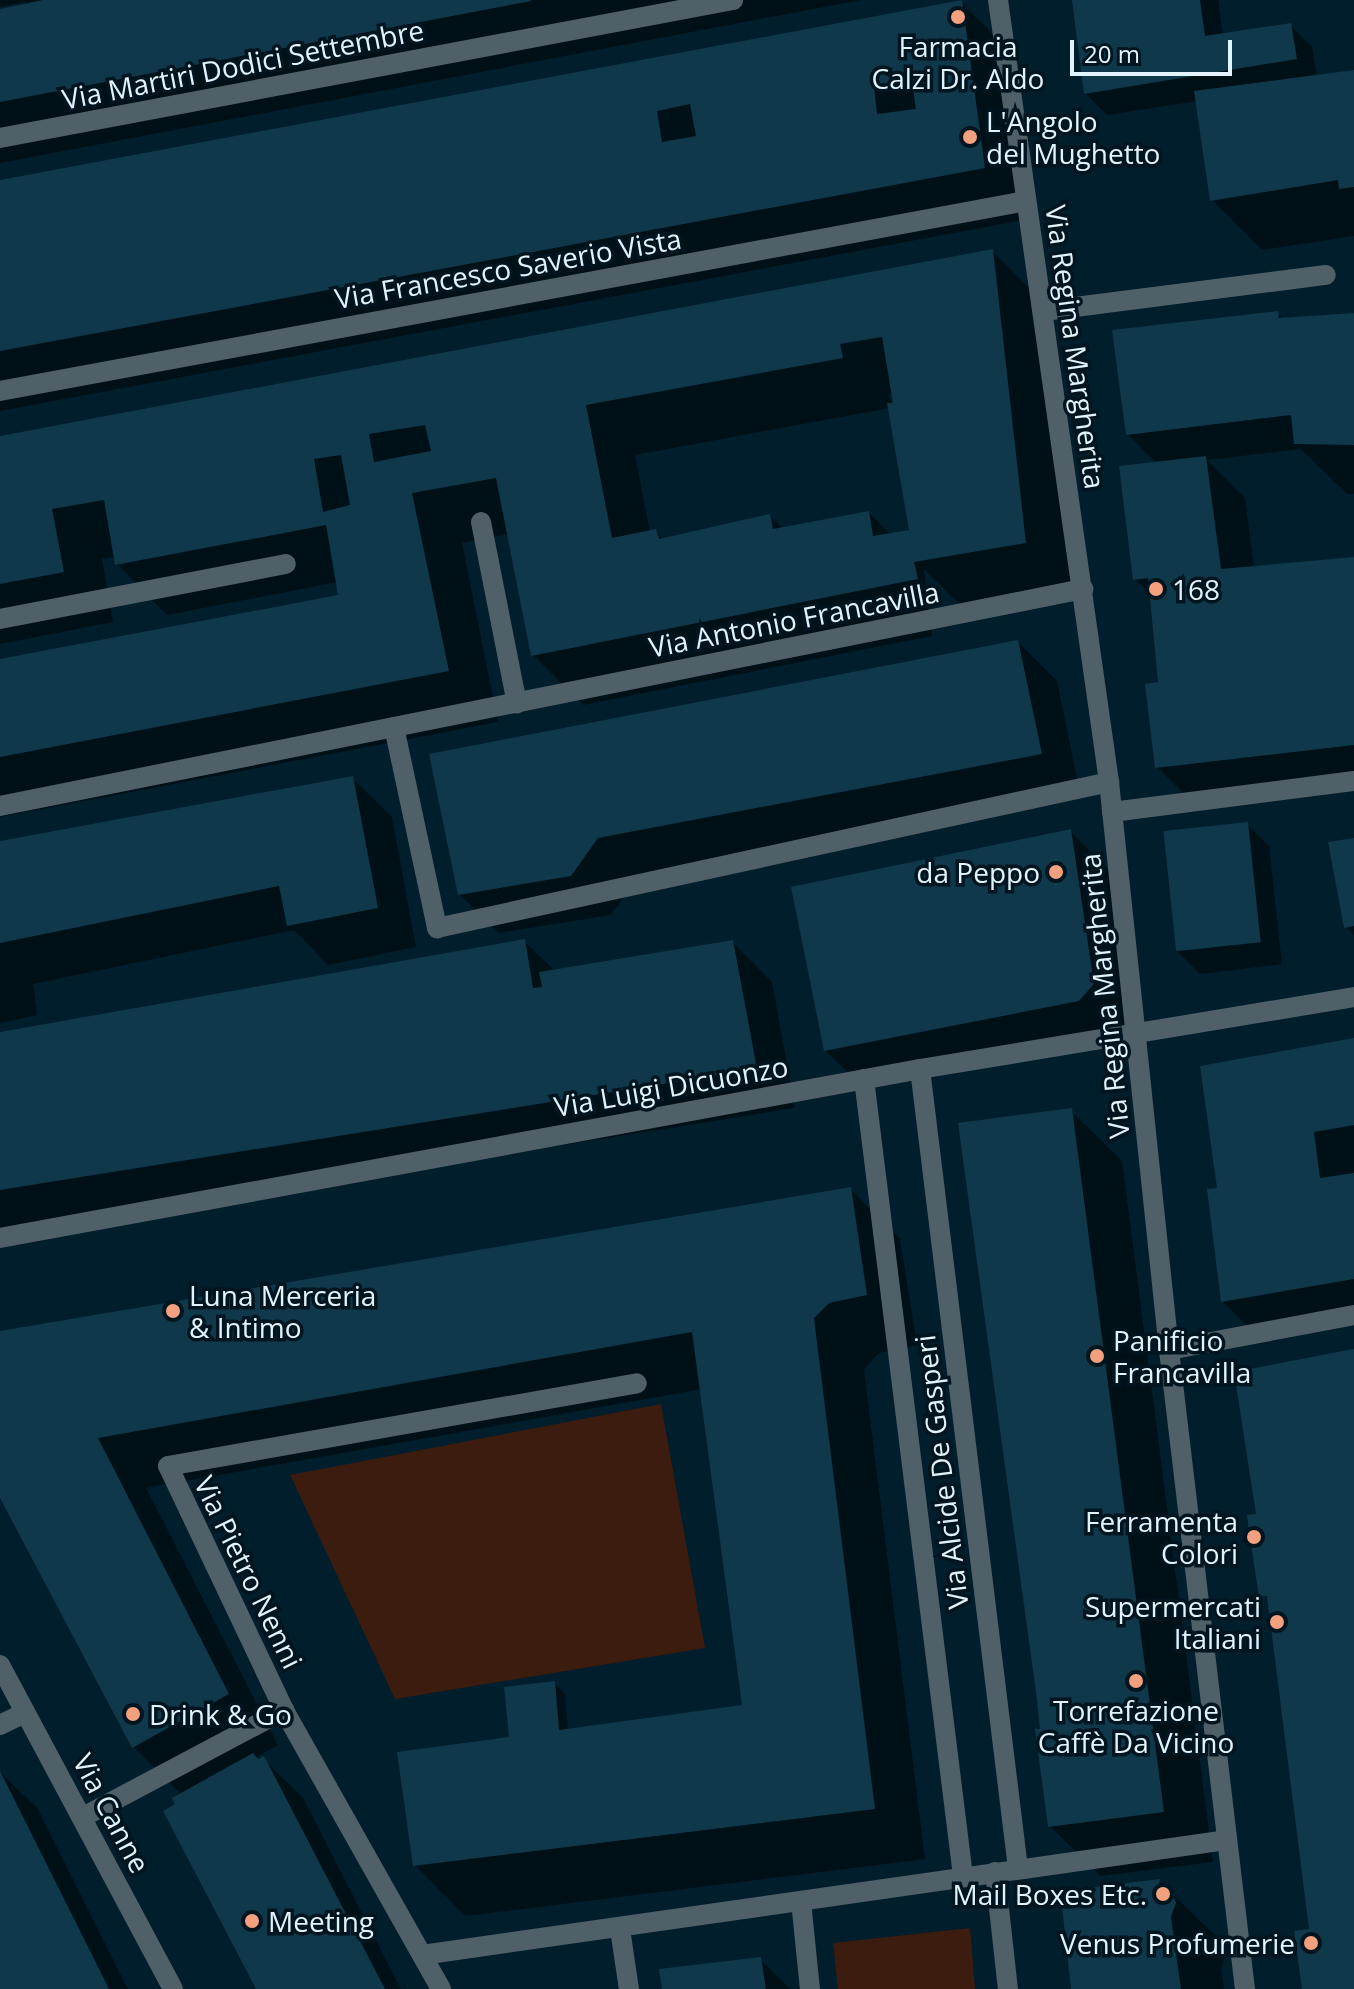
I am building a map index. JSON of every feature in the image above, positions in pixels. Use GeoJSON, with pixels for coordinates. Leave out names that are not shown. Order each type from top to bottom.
{"type":"FeatureCollection","features":[{"type":"Feature","properties":{"kind":"street","name":"Via Martiri Dodici Settembre"},"geometry":{"type":"LineString","coordinates":[[0,138],[733,0]]}},
{"type":"Feature","properties":{"kind":"street","name":"Via Regina Margherita"},"geometry":{"type":"LineString","coordinates":[[998,0],[1109,782],[1169,1350],[1245,1989]]}},
{"type":"Feature","properties":{"kind":"street","name":"Via Francesco Saverio Vista"},"geometry":{"type":"LineString","coordinates":[[0,391],[1026,201]]}},
{"type":"Feature","properties":{"kind":"street"},"geometry":{"type":"LineString","coordinates":[[1044,311],[1326,275]]}},
{"type":"Feature","properties":{"kind":"street"},"geometry":{"type":"LineString","coordinates":[[481,522],[517,703]]}},
{"type":"Feature","properties":{"kind":"street"},"geometry":{"type":"LineString","coordinates":[[0,619],[286,564]]}},
{"type":"Feature","properties":{"kind":"street","name":"Via Antonio Francavilla"},"geometry":{"type":"LineString","coordinates":[[0,806],[1083,589]]}},
{"type":"Feature","properties":{"kind":"street"},"geometry":{"type":"LineString","coordinates":[[394,727],[437,928],[1109,782]]}},
{"type":"Feature","properties":{"kind":"street"},"geometry":{"type":"LineString","coordinates":[[1112,812],[1354,781]]}},
{"type":"Feature","properties":{"kind":"street","name":"Via Luigi Dicuonzo"},"geometry":{"type":"LineString","coordinates":[[0,1238],[920,1069],[1354,997]]}},
{"type":"Feature","properties":{"kind":"street","name":"Via Alcide De Gasperi"},"geometry":{"type":"LineString","coordinates":[[920,1069],[1018,1868]]}},
{"type":"Feature","properties":{"kind":"street","name":"Via Alcide De Gasperi"},"geometry":{"type":"LineString","coordinates":[[864,1079],[963,1876]]}},
{"type":"Feature","properties":{"kind":"street"},"geometry":{"type":"LineString","coordinates":[[1169,1350],[1354,1315]]}},
{"type":"Feature","properties":{"kind":"street","name":"Via Pietro Nenni"},"geometry":{"type":"LineString","coordinates":[[83,1817],[284,1710],[168,1466],[637,1383]]}},
{"type":"Feature","properties":{"kind":"street","name":"Via Canne"},"geometry":{"type":"LineString","coordinates":[[0,1665],[173,1989]]}},
{"type":"Feature","properties":{"kind":"street"},"geometry":{"type":"LineString","coordinates":[[284,1710],[441,1989]]}},
{"type":"Feature","properties":{"kind":"street"},"geometry":{"type":"LineString","coordinates":[[0,1725],[25,1713]]}},
{"type":"Feature","properties":{"kind":"street"},"geometry":{"type":"LineString","coordinates":[[422,1955],[1226,1840]]}},
{"type":"Feature","properties":{"kind":"street"},"geometry":{"type":"LineString","coordinates":[[995,1872],[1008,1989]]}},
{"type":"Feature","properties":{"kind":"street"},"geometry":{"type":"LineString","coordinates":[[801,1901],[810,1989]]}},
{"type":"Feature","properties":{"kind":"street"},"geometry":{"type":"LineString","coordinates":[[620,1929],[629,1989]]}},
{"type":"Feature","properties":{"kind":"shaded area"},"geometry":{"type":"Polygon","coordinates":[[[661,1404],[705,1648],[395,1699],[290,1475],[661,1404]]]}},
{"type":"Feature","properties":{"kind":"shaded area"},"geometry":{"type":"Polygon","coordinates":[[[970,1928],[975,1989],[838,1989],[833,1943],[970,1928]]]}},
{"type":"Feature","properties":{"kind":"building"},"geometry":{"type":"Polygon","coordinates":[[[43,0],[531,1],[0,102],[0,9],[43,0]]]}},
{"type":"Feature","properties":{"kind":"building"},"geometry":{"type":"Polygon","coordinates":[[[962,0],[985,168],[0,351],[0,180],[962,0]],[[912,82],[874,86],[877,114],[916,109],[912,82]],[[690,104],[657,111],[662,142],[696,136],[690,104]]]}},
{"type":"Feature","properties":{"kind":"building"},"geometry":{"type":"Polygon","coordinates":[[[1072,0],[1200,0],[1205,36],[1291,23],[1297,59],[1084,94],[1072,0]]]}},
{"type":"Feature","properties":{"kind":"building"},"geometry":{"type":"Polygon","coordinates":[[[1354,70],[1354,187],[1339,189],[1338,180],[1210,201],[1194,91],[1354,70]]]}},
{"type":"Feature","properties":{"kind":"building"},"geometry":{"type":"Polygon","coordinates":[[[993,249],[1026,543],[914,562],[918,579],[531,656],[496,478],[412,493],[449,671],[0,757],[0,659],[338,595],[326,525],[115,565],[104,500],[52,509],[64,572],[0,584],[0,436],[993,249]],[[882,337],[840,344],[843,358],[586,405],[612,538],[656,529],[659,539],[770,514],[773,529],[869,511],[873,536],[909,530],[887,403],[893,403],[882,337]],[[425,425],[369,434],[374,462],[431,451],[425,425]],[[341,455],[314,459],[323,512],[350,505],[341,455]]]}},
{"type":"Feature","properties":{"kind":"building"},"geometry":{"type":"Polygon","coordinates":[[[1278,311],[1279,318],[1354,313],[1354,445],[1294,444],[1291,415],[1126,435],[1112,330],[1278,311]]]}},
{"type":"Feature","properties":{"kind":"building"},"geometry":{"type":"Polygon","coordinates":[[[1206,456],[1221,569],[1354,557],[1354,745],[1155,768],[1145,684],[1158,682],[1148,578],[1133,580],[1119,466],[1206,456]]]}},
{"type":"Feature","properties":{"kind":"building"},"geometry":{"type":"Polygon","coordinates":[[[1018,640],[1042,754],[598,838],[571,876],[458,895],[429,754],[1018,640]]]}},
{"type":"Feature","properties":{"kind":"building"},"geometry":{"type":"Polygon","coordinates":[[[353,776],[378,908],[287,926],[279,886],[0,943],[0,841],[353,776]]]}},
{"type":"Feature","properties":{"kind":"building"},"geometry":{"type":"Polygon","coordinates":[[[1248,822],[1261,942],[1176,951],[1163,831],[1248,822]]]}},
{"type":"Feature","properties":{"kind":"building"},"geometry":{"type":"Polygon","coordinates":[[[1071,829],[1094,984],[1079,1001],[824,1051],[791,887],[1071,829]]]}},
{"type":"Feature","properties":{"kind":"building"},"geometry":{"type":"Polygon","coordinates":[[[1354,838],[1354,926],[1344,928],[1328,842],[1354,838]]]}},
{"type":"Feature","properties":{"kind":"building"},"geometry":{"type":"Polygon","coordinates":[[[525,939],[533,988],[542,987],[539,972],[733,940],[757,1069],[0,1190],[0,1032],[525,939]]]}},
{"type":"Feature","properties":{"kind":"building"},"geometry":{"type":"Polygon","coordinates":[[[1354,1038],[1354,1125],[1314,1132],[1320,1178],[1354,1173],[1354,1279],[1221,1302],[1207,1189],[1217,1188],[1200,1066],[1354,1038]]]}},
{"type":"Feature","properties":{"kind":"building"},"geometry":{"type":"Polygon","coordinates":[[[1072,1108],[1164,1812],[1048,1827],[1035,1729],[1040,1729],[1037,1700],[958,1123],[1072,1108]]]}},
{"type":"Feature","properties":{"kind":"building"},"geometry":{"type":"Polygon","coordinates":[[[851,1187],[867,1295],[829,1303],[814,1318],[875,1809],[413,1866],[397,1752],[509,1737],[504,1687],[555,1681],[559,1730],[742,1705],[692,1332],[98,1438],[229,1694],[132,1748],[0,1498],[0,1331],[851,1187]]]}},
{"type":"Feature","properties":{"kind":"building"},"geometry":{"type":"Polygon","coordinates":[[[1354,1349],[1354,1989],[1302,1989],[1294,1931],[1309,1929],[1267,1596],[1259,1597],[1250,1538],[1247,1515],[1256,1514],[1234,1372],[1354,1349]]]}},
{"type":"Feature","properties":{"kind":"building"},"geometry":{"type":"Polygon","coordinates":[[[253,1753],[258,1759],[264,1756],[385,1989],[256,1989],[163,1811],[175,1804],[172,1798],[253,1753]]]}},
{"type":"Feature","properties":{"kind":"building"},"geometry":{"type":"Polygon","coordinates":[[[0,1771],[109,1989],[0,1989],[0,1771]]]}},
{"type":"Feature","properties":{"kind":"building"},"geometry":{"type":"Polygon","coordinates":[[[1160,1879],[1159,1885],[1168,1884],[1176,1903],[1171,1917],[1181,1989],[1071,1989],[1061,1897],[1094,1894],[1095,1887],[1160,1879]]]}},
{"type":"Feature","properties":{"kind":"building"},"geometry":{"type":"Polygon","coordinates":[[[761,1957],[766,1989],[662,1989],[659,1969],[761,1957]]]}},
{"type":"Feature","properties":{"kind":"place","name":"Farmacia Calzi Dr. Aldo"},"geometry":{"type":"Point","coordinates":[958,17]}},
{"type":"Feature","properties":{"kind":"place","name":"L'Angolo del Mughetto"},"geometry":{"type":"Point","coordinates":[970,137]}},
{"type":"Feature","properties":{"kind":"place","name":"168"},"geometry":{"type":"Point","coordinates":[1156,589]}},
{"type":"Feature","properties":{"kind":"place","name":"da Peppo"},"geometry":{"type":"Point","coordinates":[1056,872]}},
{"type":"Feature","properties":{"kind":"place","name":"Luna Merceria & Intimo"},"geometry":{"type":"Point","coordinates":[173,1311]}},
{"type":"Feature","properties":{"kind":"place","name":"Panificio Francavilla"},"geometry":{"type":"Point","coordinates":[1097,1356]}},
{"type":"Feature","properties":{"kind":"place","name":"Ferramenta Colori"},"geometry":{"type":"Point","coordinates":[1254,1537]}},
{"type":"Feature","properties":{"kind":"place","name":"Supermercati Italiani"},"geometry":{"type":"Point","coordinates":[1277,1622]}},
{"type":"Feature","properties":{"kind":"place","name":"Torrefazione Caffè Da Vicino"},"geometry":{"type":"Point","coordinates":[1136,1681]}},
{"type":"Feature","properties":{"kind":"place","name":"Drink & Go"},"geometry":{"type":"Point","coordinates":[133,1714]}},
{"type":"Feature","properties":{"kind":"place","name":"Mail Boxes Etc."},"geometry":{"type":"Point","coordinates":[1163,1894]}},
{"type":"Feature","properties":{"kind":"place","name":"Meeting"},"geometry":{"type":"Point","coordinates":[252,1921]}},
{"type":"Feature","properties":{"kind":"place","name":"Venus Profumerie"},"geometry":{"type":"Point","coordinates":[1311,1943]}}]}
